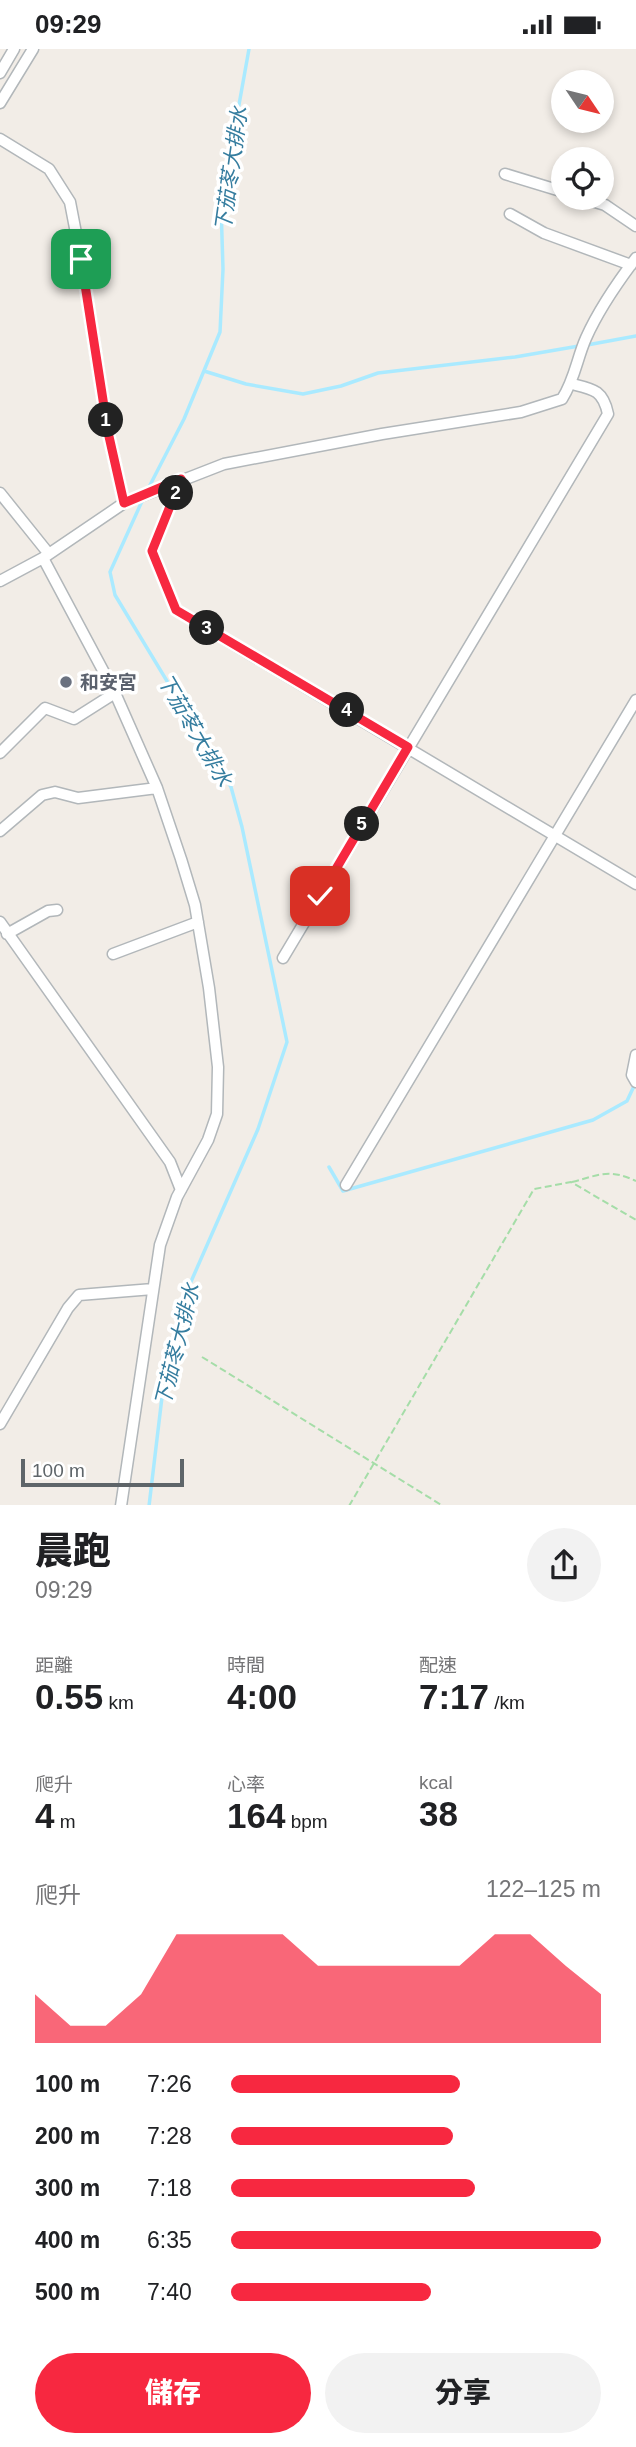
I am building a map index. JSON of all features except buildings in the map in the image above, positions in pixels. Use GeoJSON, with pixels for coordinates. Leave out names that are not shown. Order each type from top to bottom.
{"type":"FeatureCollection","features":[{"type":"Feature","properties":{"kind":"street"},"geometry":{"type":"LineString","coordinates":[[0,73],[14,49]]}},
{"type":"Feature","properties":{"kind":"street"},"geometry":{"type":"LineString","coordinates":[[0,103],[33,49]]}},
{"type":"Feature","properties":{"kind":"street"},"geometry":{"type":"LineString","coordinates":[[0,139],[49,169],[70,202],[108,432],[124,503]]}},
{"type":"Feature","properties":{"kind":"street"},"geometry":{"type":"LineString","coordinates":[[505,174],[551,188]]}},
{"type":"Feature","properties":{"kind":"street"},"geometry":{"type":"LineString","coordinates":[[612,210],[636,226]]}},
{"type":"Feature","properties":{"kind":"street"},"geometry":{"type":"LineString","coordinates":[[0,581],[46,556],[124,503],[224,464],[382,434],[521,412],[562,399],[572,384],[586,338],[614,286],[633,262],[544,233],[510,214]]}},
{"type":"Feature","properties":{"kind":"street"},"geometry":{"type":"LineString","coordinates":[[283,958],[608,414],[605,402],[596,390],[572,384]]}},
{"type":"Feature","properties":{"kind":"street"},"geometry":{"type":"LineString","coordinates":[[181,479],[152,551],[176,610],[636,884]]}},
{"type":"Feature","properties":{"kind":"street"},"geometry":{"type":"LineString","coordinates":[[0,493],[46,556],[115,693],[157,788],[181,859],[198,922],[209,988],[218,1067],[217,1114],[208,1140],[181,1189],[160,1245],[121,1505]]}},
{"type":"Feature","properties":{"kind":"street"},"geometry":{"type":"LineString","coordinates":[[0,753],[45,708],[74,719],[115,693]]}},
{"type":"Feature","properties":{"kind":"street"},"geometry":{"type":"LineString","coordinates":[[346,1185],[636,700]]}},
{"type":"Feature","properties":{"kind":"street"},"geometry":{"type":"LineString","coordinates":[[0,831],[43,795],[55,792],[78,798],[157,788]]}},
{"type":"Feature","properties":{"kind":"street"},"geometry":{"type":"LineString","coordinates":[[7,934],[48,911],[57,910]]}},
{"type":"Feature","properties":{"kind":"street"},"geometry":{"type":"LineString","coordinates":[[0,922],[170,1162],[181,1189]]}},
{"type":"Feature","properties":{"kind":"street"},"geometry":{"type":"LineString","coordinates":[[113,954],[198,922]]}},
{"type":"Feature","properties":{"kind":"street"},"geometry":{"type":"LineString","coordinates":[[636,1055],[632,1075],[636,1083]]}},
{"type":"Feature","properties":{"kind":"street"},"geometry":{"type":"LineString","coordinates":[[0,1424],[68,1308],[79,1295],[153,1289]]}},
{"type":"Feature","properties":{"kind":"path"},"geometry":{"type":"LineString","coordinates":[[350,1505],[534,1189],[610,1172],[636,1181]]}},
{"type":"Feature","properties":{"kind":"path"},"geometry":{"type":"LineString","coordinates":[[571,1182],[636,1220]]}},
{"type":"Feature","properties":{"kind":"path"},"geometry":{"type":"LineString","coordinates":[[202,1357],[441,1505]]}},
{"type":"Feature","properties":{"kind":"waterway","name":"下茄苳大排水"},"geometry":{"type":"LineString","coordinates":[[148,489],[184,419],[220,332],[223,269],[221,205],[249,49]]}},
{"type":"Feature","properties":{"kind":"waterway"},"geometry":{"type":"LineString","coordinates":[[587,345],[636,336]]}},
{"type":"Feature","properties":{"kind":"waterway"},"geometry":{"type":"LineString","coordinates":[[204,371],[246,384],[303,394],[341,386],[378,373],[515,357],[579,346]]}},
{"type":"Feature","properties":{"kind":"waterway","name":"下茄苳大排水"},"geometry":{"type":"LineString","coordinates":[[143,499],[110,572],[115,595],[231,787],[242,827],[287,1042],[258,1129],[186,1293],[162,1397],[149,1505]]}},
{"type":"Feature","properties":{"kind":"waterway"},"geometry":{"type":"LineString","coordinates":[[329,1167],[343,1191],[593,1120],[627,1101],[634,1086]]}},
{"type":"Feature","properties":{"kind":"place","name":"和安宮"},"geometry":{"type":"Point","coordinates":[66,682]}},
{"type":"Feature","properties":{"kind":"route"},"geometry":{"type":"LineString","coordinates":[[81,259],[108,432],[124,503],[181,479],[152,551],[176,610],[408,747],[320,896]]}}]}
